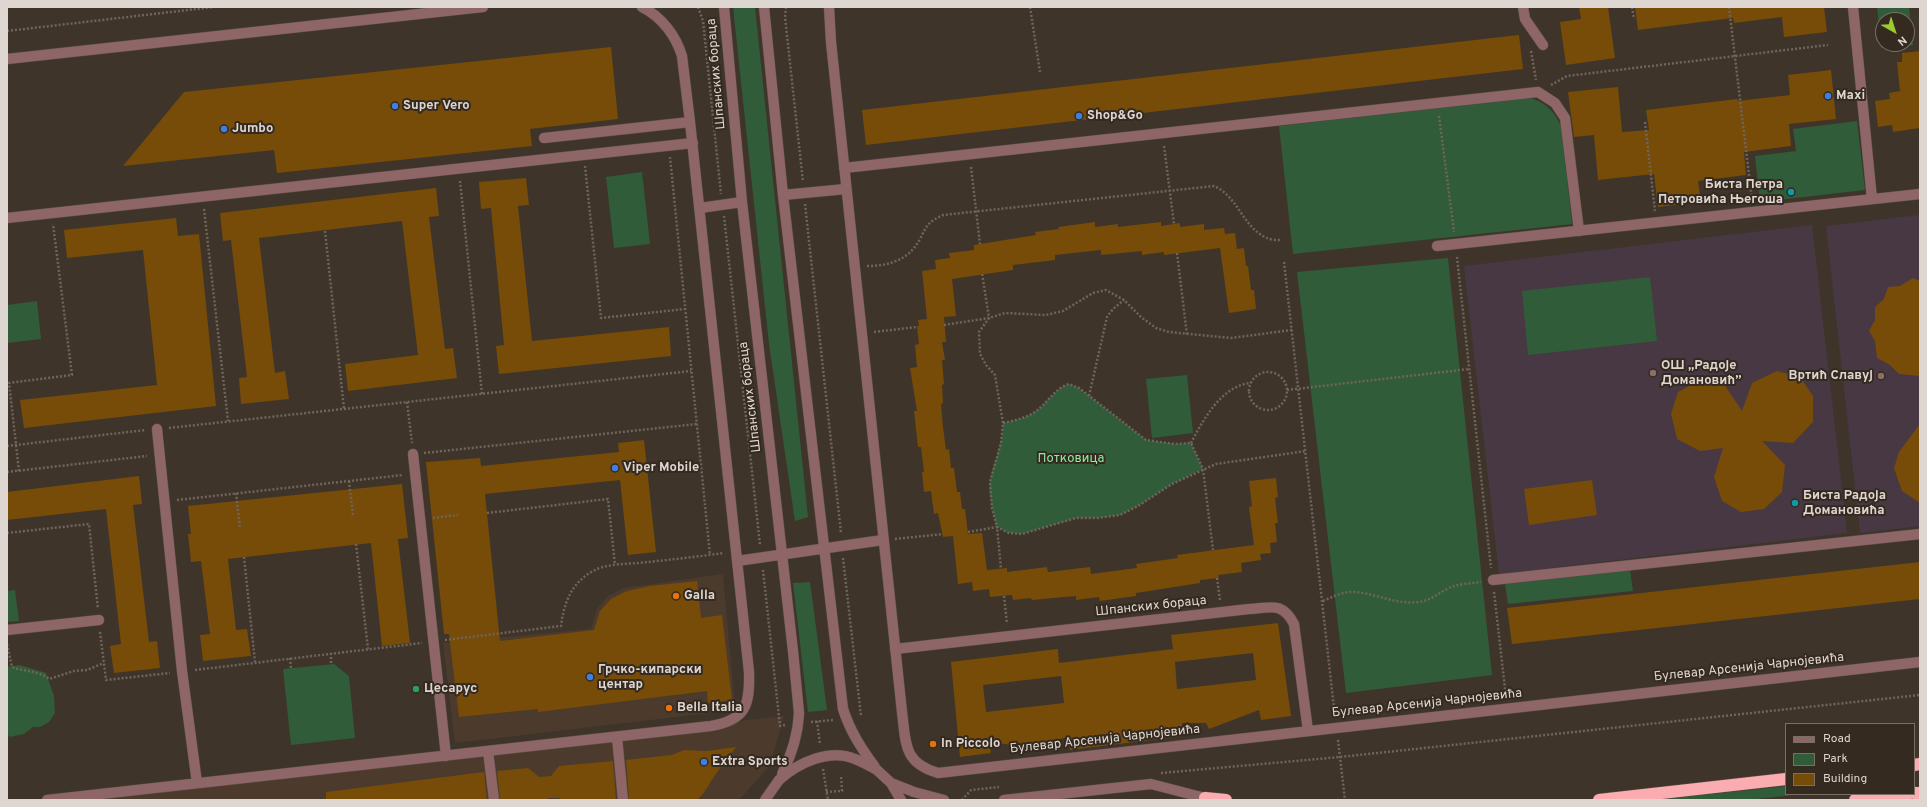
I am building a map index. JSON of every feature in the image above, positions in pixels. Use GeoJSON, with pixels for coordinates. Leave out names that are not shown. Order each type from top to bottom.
{"type":"FeatureCollection","features":[{"type":"Feature","properties":{"kind":"highway"},"geometry":{"type":"LineString","coordinates":[[1599,800],[1785,779]]}},
{"type":"Feature","properties":{"kind":"highway"},"geometry":{"type":"LineString","coordinates":[[1855,800],[1899,795]]}},
{"type":"Feature","properties":{"kind":"highway"},"geometry":{"type":"LineString","coordinates":[[1205,798],[1226,800]]}},
{"type":"Feature","properties":{"kind":"street"},"geometry":{"type":"LineString","coordinates":[[7,59],[483,7]]}},
{"type":"Feature","properties":{"kind":"street"},"geometry":{"type":"LineString","coordinates":[[47,800],[617,737],[721,724],[733,720],[743,709],[748,702],[750,694],[749,672],[693,143],[682,56],[679,46],[665,24],[642,7]]}},
{"type":"Feature","properties":{"kind":"street"},"geometry":{"type":"LineString","coordinates":[[717,7],[726,24]]}},
{"type":"Feature","properties":{"kind":"street","name":"Шпанских бораца"},"geometry":{"type":"LineString","coordinates":[[724,7],[742,202],[799,713],[798,727],[791,756],[765,800]]}},
{"type":"Feature","properties":{"kind":"street"},"geometry":{"type":"LineString","coordinates":[[765,7],[765,20],[783,195],[843,709],[850,730],[856,741],[877,770],[891,783],[901,800]]}},
{"type":"Feature","properties":{"kind":"street"},"geometry":{"type":"LineString","coordinates":[[829,7],[829,22],[854,266],[895,649]]}},
{"type":"Feature","properties":{"kind":"street"},"geometry":{"type":"LineString","coordinates":[[1523,7],[1525,20],[1543,45]]}},
{"type":"Feature","properties":{"kind":"street"},"geometry":{"type":"LineString","coordinates":[[1853,7],[1872,199]]}},
{"type":"Feature","properties":{"kind":"street"},"geometry":{"type":"LineString","coordinates":[[844,168],[1538,92],[1555,103],[1564,118],[1578,231]]}},
{"type":"Feature","properties":{"kind":"street"},"geometry":{"type":"LineString","coordinates":[[544,138],[690,122]]}},
{"type":"Feature","properties":{"kind":"street"},"geometry":{"type":"LineString","coordinates":[[7,218],[693,143]]}},
{"type":"Feature","properties":{"kind":"street"},"geometry":{"type":"LineString","coordinates":[[783,195],[846,188]]}},
{"type":"Feature","properties":{"kind":"street"},"geometry":{"type":"LineString","coordinates":[[1437,246],[1920,194]]}},
{"type":"Feature","properties":{"kind":"street"},"geometry":{"type":"LineString","coordinates":[[700,208],[742,202]]}},
{"type":"Feature","properties":{"kind":"street"},"geometry":{"type":"LineString","coordinates":[[157,429],[182,671],[197,783]]}},
{"type":"Feature","properties":{"kind":"street"},"geometry":{"type":"LineString","coordinates":[[413,454],[446,756]]}},
{"type":"Feature","properties":{"kind":"street"},"geometry":{"type":"LineString","coordinates":[[1493,580],[1920,534]]}},
{"type":"Feature","properties":{"kind":"street"},"geometry":{"type":"LineString","coordinates":[[737,556],[762,558],[883,540]]}},
{"type":"Feature","properties":{"kind":"street","name":"Шпанских бораца"},"geometry":{"type":"LineString","coordinates":[[895,649],[1221,613],[1281,608],[1288,613],[1294,624],[1308,731]]}},
{"type":"Feature","properties":{"kind":"street"},"geometry":{"type":"LineString","coordinates":[[7,630],[99,620]]}},
{"type":"Feature","properties":{"kind":"street","name":"Булевар Арсенија Чарнојевића"},"geometry":{"type":"LineString","coordinates":[[895,649],[906,745],[912,759],[923,769],[938,773],[1920,662]]}},
{"type":"Feature","properties":{"kind":"street"},"geometry":{"type":"LineString","coordinates":[[617,737],[623,800]]}},
{"type":"Feature","properties":{"kind":"street"},"geometry":{"type":"LineString","coordinates":[[488,751],[494,800]]}},
{"type":"Feature","properties":{"kind":"street"},"geometry":{"type":"LineString","coordinates":[[778,780],[792,769],[808,761],[824,757],[839,756],[854,758],[877,770]]}},
{"type":"Feature","properties":{"kind":"street"},"geometry":{"type":"LineString","coordinates":[[891,783],[914,792],[944,800]]}},
{"type":"Feature","properties":{"kind":"street"},"geometry":{"type":"LineString","coordinates":[[1004,800],[1151,784],[1205,798]]}},
{"type":"Feature","properties":{"kind":"street"},"geometry":{"type":"LineString","coordinates":[[1186,800],[1205,798]]}},
{"type":"Feature","properties":{"kind":"path"},"geometry":{"type":"LineString","coordinates":[[7,31],[214,7]]}},
{"type":"Feature","properties":{"kind":"path"},"geometry":{"type":"LineString","coordinates":[[698,7],[703,21],[780,726],[788,725]]}},
{"type":"Feature","properties":{"kind":"path"},"geometry":{"type":"LineString","coordinates":[[786,7],[785,17],[861,717],[854,717]]}},
{"type":"Feature","properties":{"kind":"path"},"geometry":{"type":"LineString","coordinates":[[1030,7],[1040,72]]}},
{"type":"Feature","properties":{"kind":"path"},"geometry":{"type":"LineString","coordinates":[[1632,7],[1634,19]]}},
{"type":"Feature","properties":{"kind":"path"},"geometry":{"type":"LineString","coordinates":[[1729,7],[1753,212]]}},
{"type":"Feature","properties":{"kind":"path"},"geometry":{"type":"LineString","coordinates":[[1567,76],[1828,45]]}},
{"type":"Feature","properties":{"kind":"path"},"geometry":{"type":"LineString","coordinates":[[1530,48],[1538,92]]}},
{"type":"Feature","properties":{"kind":"path"},"geometry":{"type":"LineString","coordinates":[[1438,103],[1507,709]]}},
{"type":"Feature","properties":{"kind":"path"},"geometry":{"type":"LineString","coordinates":[[1645,122],[1656,222]]}},
{"type":"Feature","properties":{"kind":"path"},"geometry":{"type":"LineString","coordinates":[[1163,133],[1174,224]]}},
{"type":"Feature","properties":{"kind":"path"},"geometry":{"type":"LineString","coordinates":[[669,146],[710,555]]}},
{"type":"Feature","properties":{"kind":"path"},"geometry":{"type":"LineString","coordinates":[[969,154],[980,244]]}},
{"type":"Feature","properties":{"kind":"path"},"geometry":{"type":"LineString","coordinates":[[584,155],[600,318],[685,309]]}},
{"type":"Feature","properties":{"kind":"path"},"geometry":{"type":"LineString","coordinates":[[458,169],[482,394]]}},
{"type":"Feature","properties":{"kind":"path"},"geometry":{"type":"LineString","coordinates":[[854,266],[879,266],[894,263],[910,252],[920,239],[924,229],[931,221],[943,216],[1214,186],[1223,190],[1256,232],[1268,239],[1282,240]]}},
{"type":"Feature","properties":{"kind":"path"},"geometry":{"type":"LineString","coordinates":[[203,197],[228,422]]}},
{"type":"Feature","properties":{"kind":"path"},"geometry":{"type":"LineString","coordinates":[[19,471],[9,383],[72,375],[52,213]]}},
{"type":"Feature","properties":{"kind":"path"},"geometry":{"type":"LineString","coordinates":[[325,231],[344,409]]}},
{"type":"Feature","properties":{"kind":"path"},"geometry":{"type":"LineString","coordinates":[[1177,253],[1187,335]]}},
{"type":"Feature","properties":{"kind":"path"},"geometry":{"type":"LineString","coordinates":[[1284,262],[1345,800]]}},
{"type":"Feature","properties":{"kind":"path"},"geometry":{"type":"LineString","coordinates":[[982,273],[989,318],[979,332],[980,354],[986,365],[995,375],[1003,423],[1001,443],[990,482],[992,508],[997,527],[1001,569]]}},
{"type":"Feature","properties":{"kind":"path"},"geometry":{"type":"LineString","coordinates":[[944,325],[989,318],[1005,313],[1052,314],[1063,311],[1093,293],[1106,290],[1124,300],[1141,317],[1156,328],[1169,332],[1187,335],[1231,338],[1292,330]]}},
{"type":"Feature","properties":{"kind":"path"},"geometry":{"type":"LineString","coordinates":[[1089,396],[1107,318],[1113,309],[1124,300]]}},
{"type":"Feature","properties":{"kind":"path"},"geometry":{"type":"LineString","coordinates":[[861,334],[917,327]]}},
{"type":"Feature","properties":{"kind":"path"},"geometry":{"type":"LineString","coordinates":[[1287,390],[1469,369]]}},
{"type":"Feature","properties":{"kind":"path"},"geometry":{"type":"LineString","coordinates":[[7,446],[691,371]]}},
{"type":"Feature","properties":{"kind":"path"},"geometry":{"type":"LineString","coordinates":[[1213,550],[1203,469],[1192,443],[1203,419],[1220,400],[1234,388],[1243,384],[1251,383],[1262,374],[1272,373],[1281,377],[1287,390],[1286,398],[1276,409],[1261,409],[1254,405],[1250,398],[1249,391],[1251,383]]}},
{"type":"Feature","properties":{"kind":"path"},"geometry":{"type":"LineString","coordinates":[[1003,423],[1028,416],[1040,408],[1062,386],[1068,384],[1079,388],[1146,440],[1175,444],[1192,443]]}},
{"type":"Feature","properties":{"kind":"path"},"geometry":{"type":"LineString","coordinates":[[407,402],[413,454],[697,424]]}},
{"type":"Feature","properties":{"kind":"path"},"geometry":{"type":"LineString","coordinates":[[968,532],[997,527],[1009,533],[1022,534],[1076,518],[1098,518],[1120,515],[1138,506],[1172,484],[1216,464],[1306,451]]}},
{"type":"Feature","properties":{"kind":"path"},"geometry":{"type":"LineString","coordinates":[[7,472],[159,454]]}},
{"type":"Feature","properties":{"kind":"path"},"geometry":{"type":"LineString","coordinates":[[165,501],[415,473]]}},
{"type":"Feature","properties":{"kind":"path"},"geometry":{"type":"LineString","coordinates":[[349,481],[353,515]]}},
{"type":"Feature","properties":{"kind":"path"},"geometry":{"type":"LineString","coordinates":[[236,493],[240,528]]}},
{"type":"Feature","properties":{"kind":"path"},"geometry":{"type":"LineString","coordinates":[[487,513],[608,499],[615,565]]}},
{"type":"Feature","properties":{"kind":"path"},"geometry":{"type":"LineString","coordinates":[[420,520],[458,515]]}},
{"type":"Feature","properties":{"kind":"path"},"geometry":{"type":"LineString","coordinates":[[7,533],[89,524],[106,680],[561,626],[563,609],[568,594],[577,583],[594,570],[615,565],[710,555],[737,556]]}},
{"type":"Feature","properties":{"kind":"path"},"geometry":{"type":"LineString","coordinates":[[883,540],[943,534]]}},
{"type":"Feature","properties":{"kind":"path"},"geometry":{"type":"LineString","coordinates":[[356,544],[368,649]]}},
{"type":"Feature","properties":{"kind":"path"},"geometry":{"type":"LineString","coordinates":[[244,557],[255,662]]}},
{"type":"Feature","properties":{"kind":"path"},"geometry":{"type":"LineString","coordinates":[[1217,578],[1221,613]]}},
{"type":"Feature","properties":{"kind":"path"},"geometry":{"type":"LineString","coordinates":[[1323,601],[1347,592],[1364,593],[1402,603],[1419,602],[1434,598],[1453,586],[1493,580]]}},
{"type":"Feature","properties":{"kind":"path"},"geometry":{"type":"LineString","coordinates":[[1004,596],[1009,636]]}},
{"type":"Feature","properties":{"kind":"path"},"geometry":{"type":"LineString","coordinates":[[7,644],[12,667],[26,671],[38,672],[49,679],[74,671],[87,670],[104,663]]}},
{"type":"Feature","properties":{"kind":"path"},"geometry":{"type":"LineString","coordinates":[[331,654],[332,664]]}},
{"type":"Feature","properties":{"kind":"path"},"geometry":{"type":"LineString","coordinates":[[290,658],[291,668]]}},
{"type":"Feature","properties":{"kind":"path"},"geometry":{"type":"LineString","coordinates":[[1340,757],[1920,695]]}},
{"type":"Feature","properties":{"kind":"path"},"geometry":{"type":"LineString","coordinates":[[810,722],[839,719]]}},
{"type":"Feature","properties":{"kind":"path"},"geometry":{"type":"LineString","coordinates":[[826,792],[842,791],[841,775]]}},
{"type":"Feature","properties":{"kind":"shaded area","name":"Вртић Славуј"},"geometry":{"type":"Polygon","coordinates":[[[1920,215],[1920,526],[1860,533],[1826,226],[1920,215]]]}},
{"type":"Feature","properties":{"kind":"shaded area","name":"ОШ „Радоје Домановић”"},"geometry":{"type":"Polygon","coordinates":[[[1812,225],[1847,533],[1499,574],[1464,266],[1812,225]]]}},
{"type":"Feature","properties":{"kind":"shaded area","name":"Грчко-кипарски центар"},"geometry":{"type":"Polygon","coordinates":[[[723,574],[735,710],[455,743],[443,643],[591,629],[597,609],[608,596],[624,588],[723,574]]]}},
{"type":"Feature","properties":{"kind":"shaded area"},"geometry":{"type":"Polygon","coordinates":[[[784,716],[770,765],[739,800],[52,800],[784,716]]]}},
{"type":"Feature","properties":{"kind":"green space"},"geometry":{"type":"Polygon","coordinates":[[[733,7],[755,7],[808,517],[795,521],[769,344],[733,7]]]}},
{"type":"Feature","properties":{"kind":"green space"},"geometry":{"type":"Polygon","coordinates":[[[1877,7],[1909,7],[1910,12],[1877,12],[1877,7]]]}},
{"type":"Feature","properties":{"kind":"green space"},"geometry":{"type":"Polygon","coordinates":[[[1531,98],[1549,109],[1556,116],[1561,126],[1572,224],[1293,254],[1279,126],[1531,98]]]}},
{"type":"Feature","properties":{"kind":"green space"},"geometry":{"type":"Polygon","coordinates":[[[1857,121],[1865,190],[1760,202],[1755,156],[1796,151],[1793,129],[1857,121]]]}},
{"type":"Feature","properties":{"kind":"green space"},"geometry":{"type":"Polygon","coordinates":[[[642,172],[650,244],[614,248],[606,177],[642,172]]]}},
{"type":"Feature","properties":{"kind":"green space"},"geometry":{"type":"Polygon","coordinates":[[[1448,258],[1492,675],[1346,693],[1297,272],[1448,258]]]}},
{"type":"Feature","properties":{"kind":"green space"},"geometry":{"type":"Polygon","coordinates":[[[1650,277],[1657,341],[1528,355],[1522,291],[1650,277]]]}},
{"type":"Feature","properties":{"kind":"green space"},"geometry":{"type":"Polygon","coordinates":[[[37,301],[41,339],[7,343],[7,305],[37,301]]]}},
{"type":"Feature","properties":{"kind":"green space"},"geometry":{"type":"Polygon","coordinates":[[[1187,375],[1193,433],[1152,438],[1146,379],[1187,375]]]}},
{"type":"Feature","properties":{"kind":"green space","name":"Потковица"},"geometry":{"type":"Polygon","coordinates":[[[1069,384],[1079,388],[1146,440],[1175,444],[1191,443],[1203,469],[1172,484],[1138,506],[1120,515],[1098,518],[1076,518],[1022,534],[1009,533],[997,527],[990,498],[990,481],[1002,438],[1003,423],[1032,414],[1057,391],[1069,384]]]}},
{"type":"Feature","properties":{"kind":"green space"},"geometry":{"type":"Polygon","coordinates":[[[1630,570],[1633,591],[1508,604],[1505,584],[1630,570]]]}},
{"type":"Feature","properties":{"kind":"green space"},"geometry":{"type":"Polygon","coordinates":[[[810,582],[827,710],[808,712],[793,583],[810,582]]]}},
{"type":"Feature","properties":{"kind":"green space"},"geometry":{"type":"Polygon","coordinates":[[[15,590],[19,621],[7,622],[7,591],[15,590]]]}},
{"type":"Feature","properties":{"kind":"green space"},"geometry":{"type":"Polygon","coordinates":[[[334,664],[349,676],[355,738],[291,745],[283,669],[334,664]]]}},
{"type":"Feature","properties":{"kind":"green space"},"geometry":{"type":"Polygon","coordinates":[[[20,665],[46,673],[54,696],[55,713],[49,722],[40,727],[33,727],[24,734],[10,737],[7,734],[7,667],[20,665]]]}},
{"type":"Feature","properties":{"kind":"green space"},"geometry":{"type":"Polygon","coordinates":[[[1785,786],[1785,795],[1793,795],[1748,800],[1656,800],[1785,786]]]}},
{"type":"Feature","properties":{"kind":"building"},"geometry":{"type":"Polygon","coordinates":[[[1579,7],[1608,7],[1615,58],[1566,65],[1560,22],[1581,19],[1579,7]]]}},
{"type":"Feature","properties":{"kind":"building"},"geometry":{"type":"Polygon","coordinates":[[[1635,7],[1824,7],[1827,32],[1784,37],[1782,17],[1734,23],[1733,18],[1638,30],[1635,7]]]}},
{"type":"Feature","properties":{"kind":"building"},"geometry":{"type":"Polygon","coordinates":[[[1519,35],[1523,69],[866,145],[862,110],[1519,35]]]}},
{"type":"Feature","properties":{"kind":"building","name":"Super Vero"},"geometry":{"type":"Polygon","coordinates":[[[611,47],[618,119],[530,129],[532,146],[277,173],[274,150],[123,166],[184,92],[611,47]]]}},
{"type":"Feature","properties":{"kind":"building"},"geometry":{"type":"Polygon","coordinates":[[[1920,51],[1920,128],[1893,132],[1892,125],[1878,127],[1875,101],[1890,99],[1889,93],[1900,91],[1897,62],[1902,62],[1902,53],[1920,51]]]}},
{"type":"Feature","properties":{"kind":"building"},"geometry":{"type":"Polygon","coordinates":[[[1831,70],[1836,119],[1789,124],[1791,146],[1744,152],[1746,175],[1698,181],[1701,202],[1658,207],[1654,174],[1598,180],[1594,135],[1574,137],[1568,92],[1618,87],[1622,132],[1649,130],[1646,110],[1737,99],[1738,101],[1790,95],[1788,75],[1831,70]]]}},
{"type":"Feature","properties":{"kind":"building"},"geometry":{"type":"Polygon","coordinates":[[[526,178],[529,205],[518,206],[532,341],[669,327],[671,356],[499,374],[496,346],[504,345],[491,208],[481,209],[479,182],[526,178]]]}},
{"type":"Feature","properties":{"kind":"building"},"geometry":{"type":"Polygon","coordinates":[[[436,188],[439,216],[429,217],[445,349],[453,348],[457,378],[348,391],[345,364],[418,355],[402,221],[259,238],[275,373],[285,371],[289,399],[241,404],[239,378],[247,377],[231,240],[223,241],[220,213],[436,188]]]}},
{"type":"Feature","properties":{"kind":"building"},"geometry":{"type":"Polygon","coordinates":[[[176,218],[178,236],[199,234],[216,406],[24,428],[20,400],[157,385],[143,250],[67,258],[64,230],[176,218]]]}},
{"type":"Feature","properties":{"kind":"building"},"geometry":{"type":"Polygon","coordinates":[[[1095,222],[1095,227],[1118,224],[1118,227],[1161,222],[1161,226],[1180,223],[1180,227],[1204,224],[1204,230],[1224,228],[1225,234],[1235,233],[1237,249],[1244,248],[1251,290],[1254,290],[1256,309],[1229,313],[1220,248],[1164,255],[1164,252],[1142,255],[1142,251],[1101,255],[1101,250],[1055,255],[1055,260],[1013,265],[1013,270],[952,279],[956,316],[944,317],[946,342],[942,342],[945,360],[942,360],[944,384],[942,385],[943,403],[941,404],[943,427],[946,450],[949,449],[951,468],[954,468],[957,492],[960,492],[962,509],[965,509],[968,534],[982,533],[987,570],[1007,568],[1007,572],[1047,567],[1048,572],[1090,567],[1091,574],[1137,568],[1136,564],[1178,558],[1177,555],[1254,545],[1249,507],[1252,506],[1249,481],[1276,478],[1278,497],[1275,498],[1278,523],[1275,523],[1277,542],[1270,543],[1271,553],[1260,554],[1261,560],[1241,563],[1242,572],[1218,575],[1219,578],[1200,580],[1200,583],[1136,593],[1136,596],[1100,601],[1099,597],[1076,600],[1076,596],[1032,600],[1031,598],[1013,600],[1012,595],[990,597],[989,589],[973,591],[972,582],[958,584],[953,536],[943,537],[938,513],[934,514],[931,491],[924,492],[922,472],[924,472],[921,447],[918,447],[914,411],[917,411],[910,368],[917,367],[915,345],[919,344],[917,326],[919,326],[918,320],[927,319],[922,271],[936,269],[935,260],[950,258],[949,253],[974,250],[974,245],[1036,235],[1035,232],[1059,229],[1058,227],[1095,222]]]}},
{"type":"Feature","properties":{"kind":"building"},"geometry":{"type":"Polygon","coordinates":[[[1913,278],[1920,281],[1920,376],[1899,374],[1890,365],[1877,358],[1875,341],[1869,331],[1875,320],[1875,307],[1884,299],[1888,287],[1900,286],[1913,278]]]}},
{"type":"Feature","properties":{"kind":"building"},"geometry":{"type":"Polygon","coordinates":[[[1777,371],[1800,377],[1813,396],[1813,422],[1793,443],[1762,441],[1785,465],[1782,492],[1764,509],[1741,512],[1722,501],[1714,477],[1723,448],[1700,451],[1677,439],[1671,414],[1678,392],[1700,380],[1724,384],[1742,411],[1752,383],[1777,371]]]}},
{"type":"Feature","properties":{"kind":"building"},"geometry":{"type":"Polygon","coordinates":[[[1920,424],[1920,503],[1902,491],[1894,468],[1899,452],[1920,424]]]}},
{"type":"Feature","properties":{"kind":"building"},"geometry":{"type":"Polygon","coordinates":[[[644,440],[656,552],[628,555],[620,480],[485,494],[500,641],[594,630],[600,611],[611,599],[627,591],[650,586],[697,581],[701,618],[722,615],[732,700],[708,703],[707,691],[538,712],[538,709],[459,717],[449,634],[444,634],[426,462],[480,458],[481,466],[619,452],[618,443],[644,440]]]}},
{"type":"Feature","properties":{"kind":"building"},"geometry":{"type":"Polygon","coordinates":[[[139,476],[142,504],[133,505],[149,642],[157,641],[160,668],[114,673],[110,646],[121,644],[106,509],[7,520],[7,492],[139,476]]]}},
{"type":"Feature","properties":{"kind":"building"},"geometry":{"type":"Polygon","coordinates":[[[1592,480],[1597,515],[1529,525],[1524,489],[1592,480]]]}},
{"type":"Feature","properties":{"kind":"building"},"geometry":{"type":"Polygon","coordinates":[[[402,484],[408,538],[398,539],[410,643],[382,646],[371,543],[228,559],[236,630],[247,629],[251,656],[203,661],[200,635],[210,634],[201,561],[191,562],[188,534],[191,534],[188,506],[402,484]]]}},
{"type":"Feature","properties":{"kind":"building"},"geometry":{"type":"Polygon","coordinates":[[[1920,562],[1920,599],[1512,644],[1507,608],[1920,562]]]}},
{"type":"Feature","properties":{"kind":"building"},"geometry":{"type":"Polygon","coordinates":[[[1278,623],[1291,716],[1261,720],[1259,710],[1209,729],[1206,723],[1182,723],[1183,736],[1070,750],[1068,737],[1045,743],[1043,749],[989,742],[991,753],[960,757],[951,662],[1058,649],[1059,663],[1173,649],[1171,635],[1278,623]],[[1253,653],[1175,662],[1177,689],[1256,680],[1253,653]],[[1061,676],[983,685],[986,712],[1064,703],[1061,676]]]}},
{"type":"Feature","properties":{"kind":"building"},"geometry":{"type":"Polygon","coordinates":[[[736,747],[703,794],[697,800],[629,800],[626,760],[672,755],[684,750],[707,751],[736,747]]]}},
{"type":"Feature","properties":{"kind":"building"},"geometry":{"type":"Polygon","coordinates":[[[613,761],[616,800],[562,800],[560,798],[548,798],[546,800],[500,800],[497,771],[528,768],[539,777],[551,776],[559,766],[613,761]]]}},
{"type":"Feature","properties":{"kind":"building"},"geometry":{"type":"Polygon","coordinates":[[[484,772],[487,800],[326,800],[326,792],[484,772]]]}},
{"type":"Feature","properties":{"kind":"place","name":"Maxi"},"geometry":{"type":"Point","coordinates":[1828,96]}},
{"type":"Feature","properties":{"kind":"place","name":"Super Vero"},"geometry":{"type":"Point","coordinates":[395,106]}},
{"type":"Feature","properties":{"kind":"place","name":"Shop&Go"},"geometry":{"type":"Point","coordinates":[1079,116]}},
{"type":"Feature","properties":{"kind":"place","name":"Jumbo"},"geometry":{"type":"Point","coordinates":[224,129]}},
{"type":"Feature","properties":{"kind":"place","name":"Биста Петра Петровића Његоша"},"geometry":{"type":"Point","coordinates":[1791,192]}},
{"type":"Feature","properties":{"kind":"place","name":"ОШ „Радоје Домановић”"},"geometry":{"type":"Point","coordinates":[1653,373]}},
{"type":"Feature","properties":{"kind":"place","name":"Вртић Славуј"},"geometry":{"type":"Point","coordinates":[1881,376]}},
{"type":"Feature","properties":{"kind":"place","name":"Viper Mobile"},"geometry":{"type":"Point","coordinates":[615,468]}},
{"type":"Feature","properties":{"kind":"place","name":"Биста Радоја Домановића"},"geometry":{"type":"Point","coordinates":[1795,503]}},
{"type":"Feature","properties":{"kind":"place","name":"Galla"},"geometry":{"type":"Point","coordinates":[676,596]}},
{"type":"Feature","properties":{"kind":"place","name":"Грчко-кипарски центар"},"geometry":{"type":"Point","coordinates":[590,677]}},
{"type":"Feature","properties":{"kind":"place","name":"Цесарус"},"geometry":{"type":"Point","coordinates":[416,689]}},
{"type":"Feature","properties":{"kind":"place","name":"Bella Italia"},"geometry":{"type":"Point","coordinates":[669,708]}},
{"type":"Feature","properties":{"kind":"place","name":"In Piccolo"},"geometry":{"type":"Point","coordinates":[933,744]}},
{"type":"Feature","properties":{"kind":"place","name":"Extra Sports"},"geometry":{"type":"Point","coordinates":[704,762]}}]}
